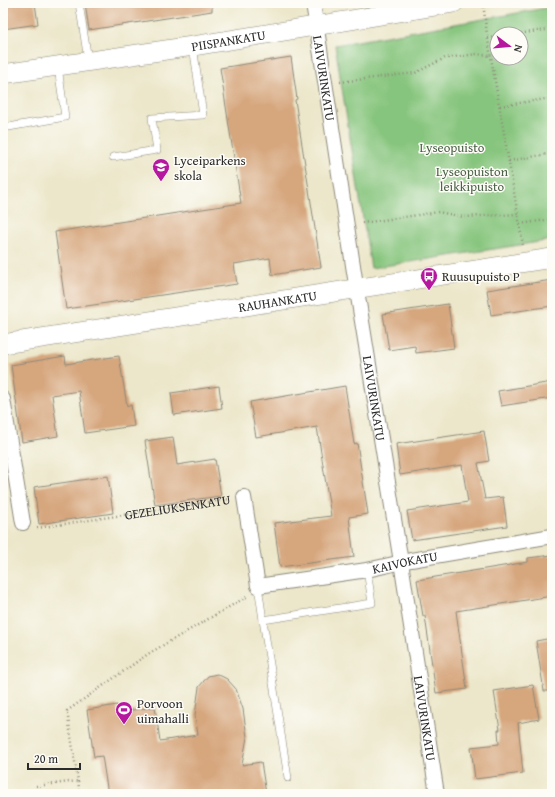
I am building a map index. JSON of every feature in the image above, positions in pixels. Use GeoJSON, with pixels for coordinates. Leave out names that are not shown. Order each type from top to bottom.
{"type":"FeatureCollection","features":[{"type":"Feature","properties":{"kind":"street","name":"LAIVURINKATU"},"geometry":{"type":"LineString","coordinates":[[313,3],[356,288],[437,794]]}},
{"type":"Feature","properties":{"kind":"street","name":"PIISPANKATU"},"geometry":{"type":"LineString","coordinates":[[3,73],[193,46],[454,3]]}},
{"type":"Feature","properties":{"kind":"street","name":"RAUHANKATU"},"geometry":{"type":"LineString","coordinates":[[3,344],[552,258]]}},
{"type":"Feature","properties":{"kind":"street"},"geometry":{"type":"LineString","coordinates":[[3,398],[22,523]]}},
{"type":"Feature","properties":{"kind":"street","name":"GEZELIUKSENKATU"},"geometry":{"type":"LineString","coordinates":[[244,497],[258,586]]}},
{"type":"Feature","properties":{"kind":"street","name":"KAIVOKATU"},"geometry":{"type":"LineString","coordinates":[[258,586],[367,570],[401,562],[552,536]]}},
{"type":"Feature","properties":{"kind":"lane"},"geometry":{"type":"LineString","coordinates":[[79,3],[88,62]]}},
{"type":"Feature","properties":{"kind":"lane"},"geometry":{"type":"LineString","coordinates":[[113,158],[157,150],[152,118],[203,115],[193,46]]}},
{"type":"Feature","properties":{"kind":"lane"},"geometry":{"type":"LineString","coordinates":[[3,128],[65,117],[58,66]]}},
{"type":"Feature","properties":{"kind":"lane"},"geometry":{"type":"LineString","coordinates":[[263,620],[372,603],[367,570]]}},
{"type":"Feature","properties":{"kind":"lane"},"geometry":{"type":"LineString","coordinates":[[258,586],[288,778]]}},
{"type":"Feature","properties":{"kind":"path"},"geometry":{"type":"LineString","coordinates":[[483,3],[489,44]]}},
{"type":"Feature","properties":{"kind":"path"},"geometry":{"type":"LineString","coordinates":[[529,32],[552,29]]}},
{"type":"Feature","properties":{"kind":"path"},"geometry":{"type":"LineString","coordinates":[[338,82],[415,72],[445,58],[477,54],[489,56]]}},
{"type":"Feature","properties":{"kind":"path"},"geometry":{"type":"LineString","coordinates":[[493,66],[526,262]]}},
{"type":"Feature","properties":{"kind":"path"},"geometry":{"type":"LineString","coordinates":[[500,106],[552,98]]}},
{"type":"Feature","properties":{"kind":"path"},"geometry":{"type":"LineString","coordinates":[[509,161],[552,153]]}},
{"type":"Feature","properties":{"kind":"path"},"geometry":{"type":"LineString","coordinates":[[360,223],[438,212],[463,217],[518,214]]}},
{"type":"Feature","properties":{"kind":"path"},"geometry":{"type":"LineString","coordinates":[[520,224],[552,219]]}},
{"type":"Feature","properties":{"kind":"path","name":"GEZELIUKSENKATU"},"geometry":{"type":"LineString","coordinates":[[22,523],[29,527],[38,528],[244,497]]}},
{"type":"Feature","properties":{"kind":"path"},"geometry":{"type":"LineString","coordinates":[[80,794],[67,711],[148,654],[248,596],[258,586]]}},
{"type":"Feature","properties":{"kind":"path"},"geometry":{"type":"LineString","coordinates":[[36,786],[78,781]]}},
{"type":"Feature","properties":{"kind":"green space","name":"Lyseopuisto"},"geometry":{"type":"Polygon","coordinates":[[[552,7],[552,240],[371,268],[335,45],[552,7]]]}},
{"type":"Feature","properties":{"kind":"building"},"geometry":{"type":"Polygon","coordinates":[[[3,3],[35,3],[38,24],[3,29],[3,3]]]}},
{"type":"Feature","properties":{"kind":"building"},"geometry":{"type":"Polygon","coordinates":[[[85,3],[212,3],[212,11],[89,30],[85,3]]]}},
{"type":"Feature","properties":{"kind":"building"},"geometry":{"type":"Polygon","coordinates":[[[291,57],[297,99],[295,100],[321,267],[272,275],[270,258],[234,264],[237,284],[66,309],[55,232],[241,203],[220,68],[291,57]]]}},
{"type":"Feature","properties":{"kind":"building"},"geometry":{"type":"Polygon","coordinates":[[[552,280],[552,306],[491,315],[487,290],[552,280]]]}},
{"type":"Feature","properties":{"kind":"building"},"geometry":{"type":"Polygon","coordinates":[[[448,304],[454,348],[416,353],[415,346],[389,350],[383,314],[448,304]]]}},
{"type":"Feature","properties":{"kind":"building"},"geometry":{"type":"Polygon","coordinates":[[[65,356],[66,364],[119,356],[127,406],[131,405],[134,426],[85,433],[79,391],[52,395],[58,436],[22,442],[11,365],[65,356]]]}},
{"type":"Feature","properties":{"kind":"building"},"geometry":{"type":"Polygon","coordinates":[[[552,382],[552,398],[501,406],[498,391],[552,382]]]}},
{"type":"Feature","properties":{"kind":"building"},"geometry":{"type":"Polygon","coordinates":[[[219,386],[222,408],[174,415],[171,393],[219,386]]]}},
{"type":"Feature","properties":{"kind":"building"},"geometry":{"type":"Polygon","coordinates":[[[345,386],[354,444],[357,443],[368,514],[349,517],[354,557],[280,567],[274,523],[331,516],[317,427],[256,437],[250,402],[345,386]]]}},
{"type":"Feature","properties":{"kind":"building"},"geometry":{"type":"Polygon","coordinates":[[[484,431],[489,461],[478,463],[485,499],[503,497],[507,526],[412,540],[407,511],[468,502],[462,465],[400,475],[396,444],[484,431]]]}},
{"type":"Feature","properties":{"kind":"building"},"geometry":{"type":"Polygon","coordinates":[[[173,437],[177,465],[215,459],[221,496],[155,505],[145,441],[173,437]]]}},
{"type":"Feature","properties":{"kind":"building"},"geometry":{"type":"Polygon","coordinates":[[[108,476],[113,513],[39,524],[34,487],[108,476]]]}},
{"type":"Feature","properties":{"kind":"building"},"geometry":{"type":"Polygon","coordinates":[[[552,555],[552,596],[456,611],[467,689],[436,693],[425,616],[423,616],[417,580],[528,562],[528,558],[552,555]]]}},
{"type":"Feature","properties":{"kind":"building"},"geometry":{"type":"Polygon","coordinates":[[[552,638],[552,691],[544,691],[536,641],[552,638]]]}},
{"type":"Feature","properties":{"kind":"building","name":"Porvoon uimahalli"},"geometry":{"type":"Polygon","coordinates":[[[217,674],[227,679],[236,689],[243,709],[247,737],[242,765],[261,762],[266,794],[108,794],[102,756],[94,757],[87,710],[117,705],[118,712],[155,707],[160,741],[198,735],[195,715],[199,687],[208,676],[217,674]]]}},
{"type":"Feature","properties":{"kind":"building"},"geometry":{"type":"Polygon","coordinates":[[[533,685],[539,719],[518,723],[523,773],[475,779],[471,747],[499,744],[498,730],[500,730],[494,691],[533,685]]]}},
{"type":"Feature","properties":{"kind":"place","name":"Lyceiparkens skola"},"geometry":{"type":"Point","coordinates":[161,182]}},
{"type":"Feature","properties":{"kind":"place","name":"Ruusupuisto P"},"geometry":{"type":"Point","coordinates":[429,291]}},
{"type":"Feature","properties":{"kind":"place","name":"Porvoon uimahalli"},"geometry":{"type":"Point","coordinates":[124,725]}},
{"type":"Feature","properties":{"kind":"park label","name":"Lyseopuiston leikkipuisto"},"geometry":{"type":"Point","coordinates":[472,178]}}]}
